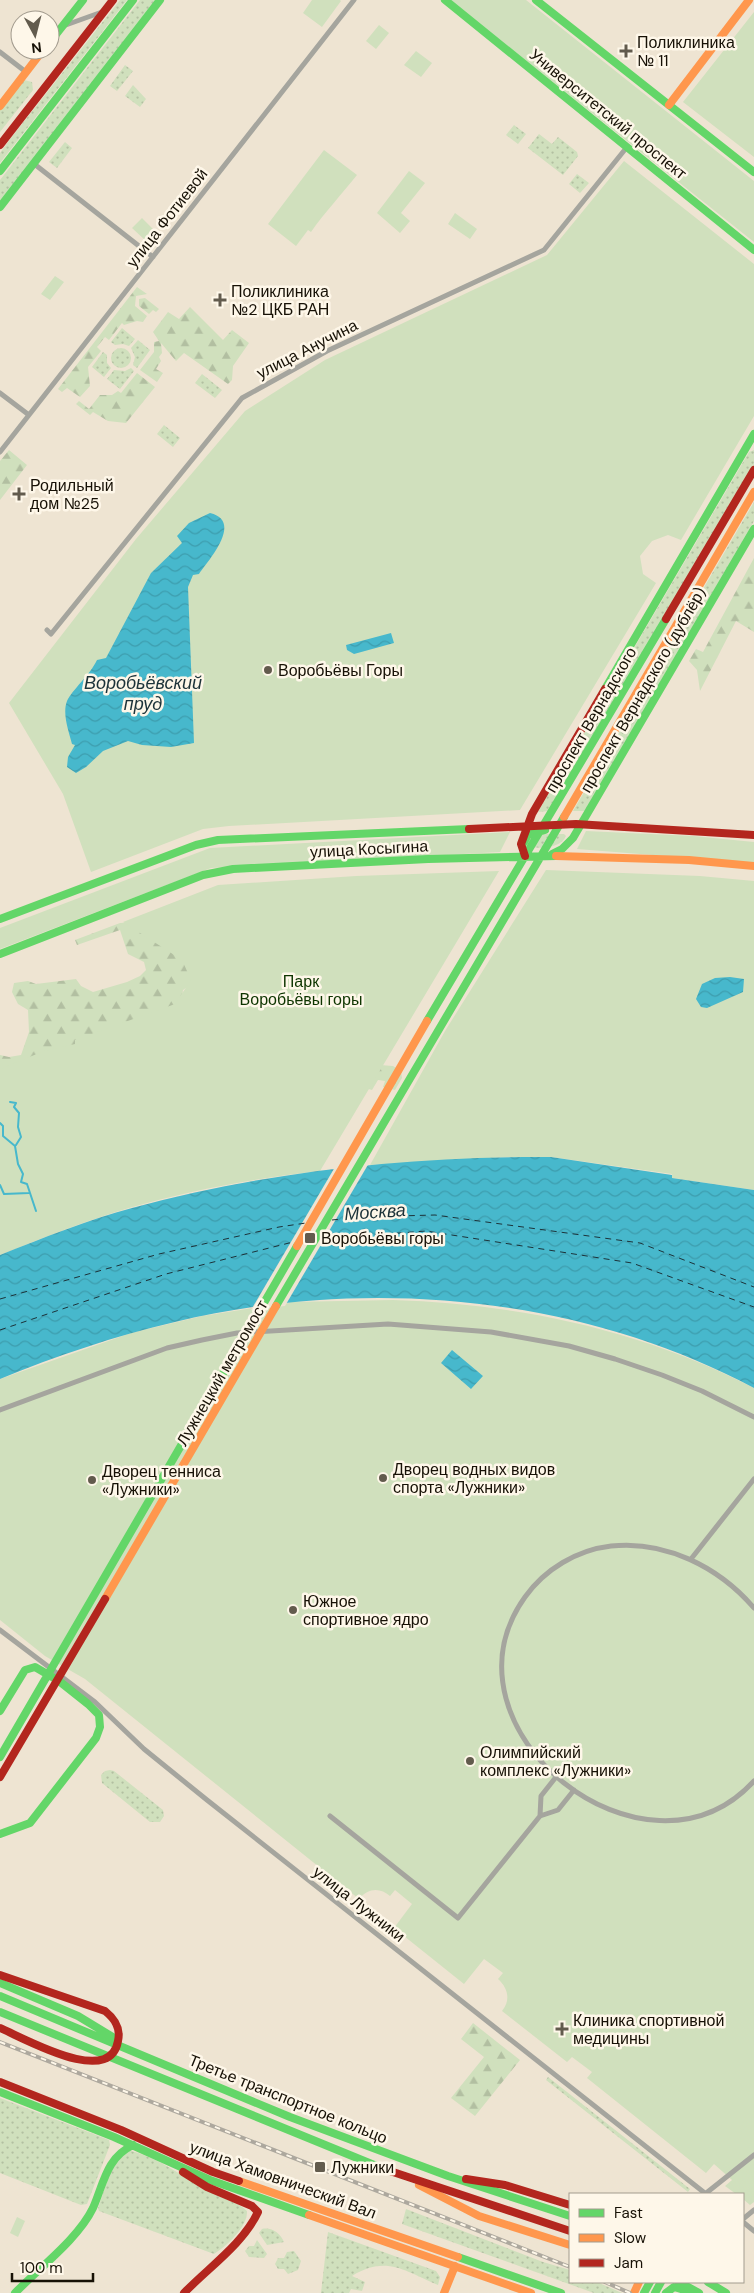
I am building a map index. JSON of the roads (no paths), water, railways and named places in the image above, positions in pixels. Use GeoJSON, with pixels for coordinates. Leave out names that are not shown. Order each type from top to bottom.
{"type":"FeatureCollection","features":[{"type":"Feature","properties":{"kind":"main road"},"geometry":{"type":"LineString","coordinates":[[60,29],[83,0]]}},
{"type":"Feature","properties":{"kind":"main road"},"geometry":{"type":"LineString","coordinates":[[0,145],[113,0]]}},
{"type":"Feature","properties":{"kind":"main road"},"geometry":{"type":"LineString","coordinates":[[0,171],[133,0]]}},
{"type":"Feature","properties":{"kind":"main road"},"geometry":{"type":"LineString","coordinates":[[0,207],[160,0]]}},
{"type":"Feature","properties":{"kind":"main road","name":"Университетский проспект"},"geometry":{"type":"LineString","coordinates":[[445,0],[754,250]]}},
{"type":"Feature","properties":{"kind":"main road"},"geometry":{"type":"LineString","coordinates":[[536,0],[754,172]]}},
{"type":"Feature","properties":{"kind":"main road"},"geometry":{"type":"LineString","coordinates":[[669,105],[749,0]]}},
{"type":"Feature","properties":{"kind":"main road"},"geometry":{"type":"LineString","coordinates":[[0,106],[35,60]]}},
{"type":"Feature","properties":{"kind":"main road"},"geometry":{"type":"LineString","coordinates":[[752,443],[754,434]]}},
{"type":"Feature","properties":{"kind":"main road","name":"проспект Вернадского (дублёр)"},"geometry":{"type":"LineString","coordinates":[[525,856],[522,850],[522,839],[528,825],[742,456],[752,443]]}},
{"type":"Feature","properties":{"kind":"main road","name":"проспект Вернадского"},"geometry":{"type":"LineString","coordinates":[[450,982],[548,820],[754,470]]}},
{"type":"Feature","properties":{"kind":"main road","name":"проспект Вернадского"},"geometry":{"type":"LineString","coordinates":[[464,985],[754,492]]}},
{"type":"Feature","properties":{"kind":"main road","name":"проспект Вернадского (дублёр)"},"geometry":{"type":"LineString","coordinates":[[548,856],[573,838],[579,824],[754,529]]}},
{"type":"Feature","properties":{"kind":"main road"},"geometry":{"type":"LineString","coordinates":[[525,856],[524,842],[528,835],[566,824],[566,844]]}},
{"type":"Feature","properties":{"kind":"main road","name":"улица Косыгина"},"geometry":{"type":"LineString","coordinates":[[0,919],[211,841],[566,824],[754,835]]}},
{"type":"Feature","properties":{"kind":"main road","name":"улица Косыгина"},"geometry":{"type":"LineString","coordinates":[[0,954],[217,871],[560,855],[655,858],[754,866]]}},
{"type":"Feature","properties":{"kind":"main road","name":"Лужнецкий метромост"},"geometry":{"type":"LineString","coordinates":[[0,1757],[450,982]]}},
{"type":"Feature","properties":{"kind":"main road","name":"Лужнецкий метромост"},"geometry":{"type":"LineString","coordinates":[[1,1775],[464,985]]}},
{"type":"Feature","properties":{"kind":"main road"},"geometry":{"type":"LineString","coordinates":[[0,1712],[25,1670],[31,1667],[39,1668],[63,1684],[96,1711],[100,1724],[96,1738],[42,1810],[30,1823],[0,1834]]}},
{"type":"Feature","properties":{"kind":"main road"},"geometry":{"type":"LineString","coordinates":[[0,1975],[44,1992],[106,2011],[116,2022],[119,2035],[115,2052],[110,2058],[102,2062],[92,2062],[78,2059],[0,2028]]}},
{"type":"Feature","properties":{"kind":"main road"},"geometry":{"type":"LineString","coordinates":[[0,1983],[78,2016],[144,2056]]}},
{"type":"Feature","properties":{"kind":"main road","name":"Третье транспортное кольцо"},"geometry":{"type":"LineString","coordinates":[[0,1996],[290,2117],[448,2176],[569,2216]]}},
{"type":"Feature","properties":{"kind":"main road","name":"Третье транспортное кольцо"},"geometry":{"type":"LineString","coordinates":[[0,2012],[404,2177],[569,2231]]}},
{"type":"Feature","properties":{"kind":"main road","name":"улица Хамовнический Вал"},"geometry":{"type":"LineString","coordinates":[[0,2082],[114,2127],[213,2172],[561,2293]]}},
{"type":"Feature","properties":{"kind":"main road","name":"улица Хамовнический Вал"},"geometry":{"type":"LineString","coordinates":[[0,2092],[117,2138],[210,2180],[531,2293]]}},
{"type":"Feature","properties":{"kind":"main road"},"geometry":{"type":"LineString","coordinates":[[113,2160],[117,2138],[114,2127]]}},
{"type":"Feature","properties":{"kind":"main road"},"geometry":{"type":"LineString","coordinates":[[15,2293],[87,2217],[113,2160],[121,2150],[133,2145]]}},
{"type":"Feature","properties":{"kind":"main road"},"geometry":{"type":"LineString","coordinates":[[167,2161],[206,2187],[252,2206],[258,2212],[257,2216],[245,2230],[184,2293]]}},
{"type":"Feature","properties":{"kind":"main road"},"geometry":{"type":"LineString","coordinates":[[448,2176],[495,2183],[569,2205]]}},
{"type":"Feature","properties":{"kind":"main road"},"geometry":{"type":"LineString","coordinates":[[404,2177],[479,2216],[569,2245]]}},
{"type":"Feature","properties":{"kind":"main road"},"geometry":{"type":"LineString","coordinates":[[444,2293],[455,2266]]}},
{"type":"Feature","properties":{"kind":"main road"},"geometry":{"type":"LineString","coordinates":[[681,2283],[699,2293]]}},
{"type":"Feature","properties":{"kind":"main road"},"geometry":{"type":"LineString","coordinates":[[710,2283],[726,2293]]}},
{"type":"Feature","properties":{"kind":"main road"},"geometry":{"type":"LineString","coordinates":[[666,2293],[676,2287],[692,2293]]}},
{"type":"Feature","properties":{"kind":"street","name":"улица Фотиевой"},"geometry":{"type":"LineString","coordinates":[[0,452],[354,0]]}},
{"type":"Feature","properties":{"kind":"street"},"geometry":{"type":"LineString","coordinates":[[62,26],[105,11]]}},
{"type":"Feature","properties":{"kind":"street"},"geometry":{"type":"LineString","coordinates":[[0,52],[26,72]]}},
{"type":"Feature","properties":{"kind":"street","name":"улица Анучина"},"geometry":{"type":"LineString","coordinates":[[47,630],[51,634],[242,398],[326,351],[544,250],[627,147]]}},
{"type":"Feature","properties":{"kind":"street"},"geometry":{"type":"LineString","coordinates":[[33,163],[152,257]]}},
{"type":"Feature","properties":{"kind":"street"},"geometry":{"type":"LineString","coordinates":[[0,393],[29,415]]}},
{"type":"Feature","properties":{"kind":"street"},"geometry":{"type":"LineString","coordinates":[[0,1410],[176,1345],[238,1333],[388,1324],[491,1332],[569,1346],[614,1358],[668,1377],[754,1417]]}},
{"type":"Feature","properties":{"kind":"street"},"geometry":{"type":"LineString","coordinates":[[691,1559],[754,1479]]}},
{"type":"Feature","properties":{"kind":"street"},"geometry":{"type":"LineString","coordinates":[[754,1608],[706,1567],[691,1559],[671,1552],[646,1547],[617,1546],[597,1549],[570,1558],[555,1567],[531,1589],[521,1602],[513,1617],[505,1647],[503,1679],[512,1716],[523,1738],[539,1760],[556,1777],[604,1808],[620,1814],[652,1820],[671,1820],[701,1815],[714,1810],[734,1798],[754,1781]]}},
{"type":"Feature","properties":{"kind":"street","name":"улица Лужники"},"geometry":{"type":"LineString","coordinates":[[0,1630],[95,1702],[144,1749],[207,1800],[704,2193]]}},
{"type":"Feature","properties":{"kind":"street"},"geometry":{"type":"LineString","coordinates":[[25,1670],[36,1657]]}},
{"type":"Feature","properties":{"kind":"street"},"geometry":{"type":"LineString","coordinates":[[540,1816],[541,1796],[556,1777]]}},
{"type":"Feature","properties":{"kind":"street"},"geometry":{"type":"LineString","coordinates":[[330,1816],[458,1918],[540,1816],[559,1809],[574,1790]]}},
{"type":"Feature","properties":{"kind":"street"},"geometry":{"type":"LineString","coordinates":[[706,2193],[754,2155]]}},
{"type":"Feature","properties":{"kind":"street"},"geometry":{"type":"LineString","coordinates":[[744,2220],[754,2210]]}},
{"type":"Feature","properties":{"kind":"street"},"geometry":{"type":"LineString","coordinates":[[744,2222],[754,2231]]}},
{"type":"Feature","properties":{"kind":"water","name":"Воробьёвский пруд"},"geometry":{"type":"Polygon","coordinates":[[[210,513],[220,517],[224,524],[224,532],[221,542],[199,574],[193,575],[188,587],[194,743],[171,747],[142,745],[128,741],[103,751],[86,767],[76,773],[67,767],[68,757],[75,745],[72,744],[66,723],[67,701],[97,660],[106,658],[151,573],[182,543],[177,536],[189,523],[210,513]]]}},
{"type":"Feature","properties":{"kind":"water"},"geometry":{"type":"Polygon","coordinates":[[[391,633],[394,643],[354,654],[347,650],[346,645],[391,633]]]}},
{"type":"Feature","properties":{"kind":"water"},"geometry":{"type":"Polygon","coordinates":[[[730,977],[744,979],[743,992],[707,1008],[701,1007],[696,999],[702,984],[715,978],[730,977]]]}},
{"type":"Feature","properties":{"kind":"water","name":"Москва"},"geometry":{"type":"Polygon","coordinates":[[[498,1157],[551,1157],[672,1175],[672,1178],[754,1190],[754,1388],[687,1357],[617,1332],[544,1314],[470,1303],[396,1298],[321,1300],[247,1308],[175,1322],[86,1347],[0,1379],[0,1255],[98,1218],[183,1195],[235,1184],[287,1175],[392,1163],[498,1157]]]}},
{"type":"Feature","properties":{"kind":"water"},"geometry":{"type":"Polygon","coordinates":[[[452,1350],[483,1376],[471,1389],[441,1363],[452,1350]]]}},
{"type":"Feature","properties":{"kind":"waterway"},"geometry":{"type":"LineString","coordinates":[[10,1102],[16,1103],[14,1107],[19,1113],[18,1127],[21,1137],[16,1145]]}},
{"type":"Feature","properties":{"kind":"waterway"},"geometry":{"type":"LineString","coordinates":[[0,1123],[3,1126],[3,1136],[15,1146],[18,1164],[23,1174],[21,1182],[27,1184],[36,1211]]}},
{"type":"Feature","properties":{"kind":"waterway"},"geometry":{"type":"LineString","coordinates":[[0,1185],[4,1194],[29,1193]]}},
{"type":"Feature","properties":{"kind":"railway"},"geometry":{"type":"LineString","coordinates":[[0,2042],[569,2267]]}},
{"type":"Feature","properties":{"kind":"railway"},"geometry":{"type":"LineString","coordinates":[[607,2283],[630,2293]]}},
{"type":"Feature","properties":{"kind":"place","name":"Поликлиника № 11"},"geometry":{"type":"Point","coordinates":[626,51]}},
{"type":"Feature","properties":{"kind":"place","name":"Поликлиника №2 ЦКБ РАН"},"geometry":{"type":"Point","coordinates":[220,300]}},
{"type":"Feature","properties":{"kind":"place","name":"Родильный дом №25"},"geometry":{"type":"Point","coordinates":[19,494]}},
{"type":"Feature","properties":{"kind":"place","name":"Воробьёвы Горы"},"geometry":{"type":"Point","coordinates":[268,670]}},
{"type":"Feature","properties":{"kind":"place","name":"Воробьёвы горы"},"geometry":{"type":"Point","coordinates":[310,1238]}},
{"type":"Feature","properties":{"kind":"place","name":"Дворец водных видов спорта «Лужники»"},"geometry":{"type":"Point","coordinates":[383,1478]}},
{"type":"Feature","properties":{"kind":"place","name":"Дворец тенниса «Лужники»"},"geometry":{"type":"Point","coordinates":[92,1480]}},
{"type":"Feature","properties":{"kind":"place","name":"Южное спортивное ядро"},"geometry":{"type":"Point","coordinates":[293,1610]}},
{"type":"Feature","properties":{"kind":"place","name":"Олимпийский комплекс «Лужники»"},"geometry":{"type":"Point","coordinates":[470,1761]}},
{"type":"Feature","properties":{"kind":"place","name":"Клиника спортивной медицины"},"geometry":{"type":"Point","coordinates":[562,2029]}},
{"type":"Feature","properties":{"kind":"place","name":"Лужники"},"geometry":{"type":"Point","coordinates":[320,2167]}},
{"type":"Feature","properties":{"kind":"park label","name":"Парк Воробьёвы горы"},"geometry":{"type":"Point","coordinates":[301,990]}}]}
